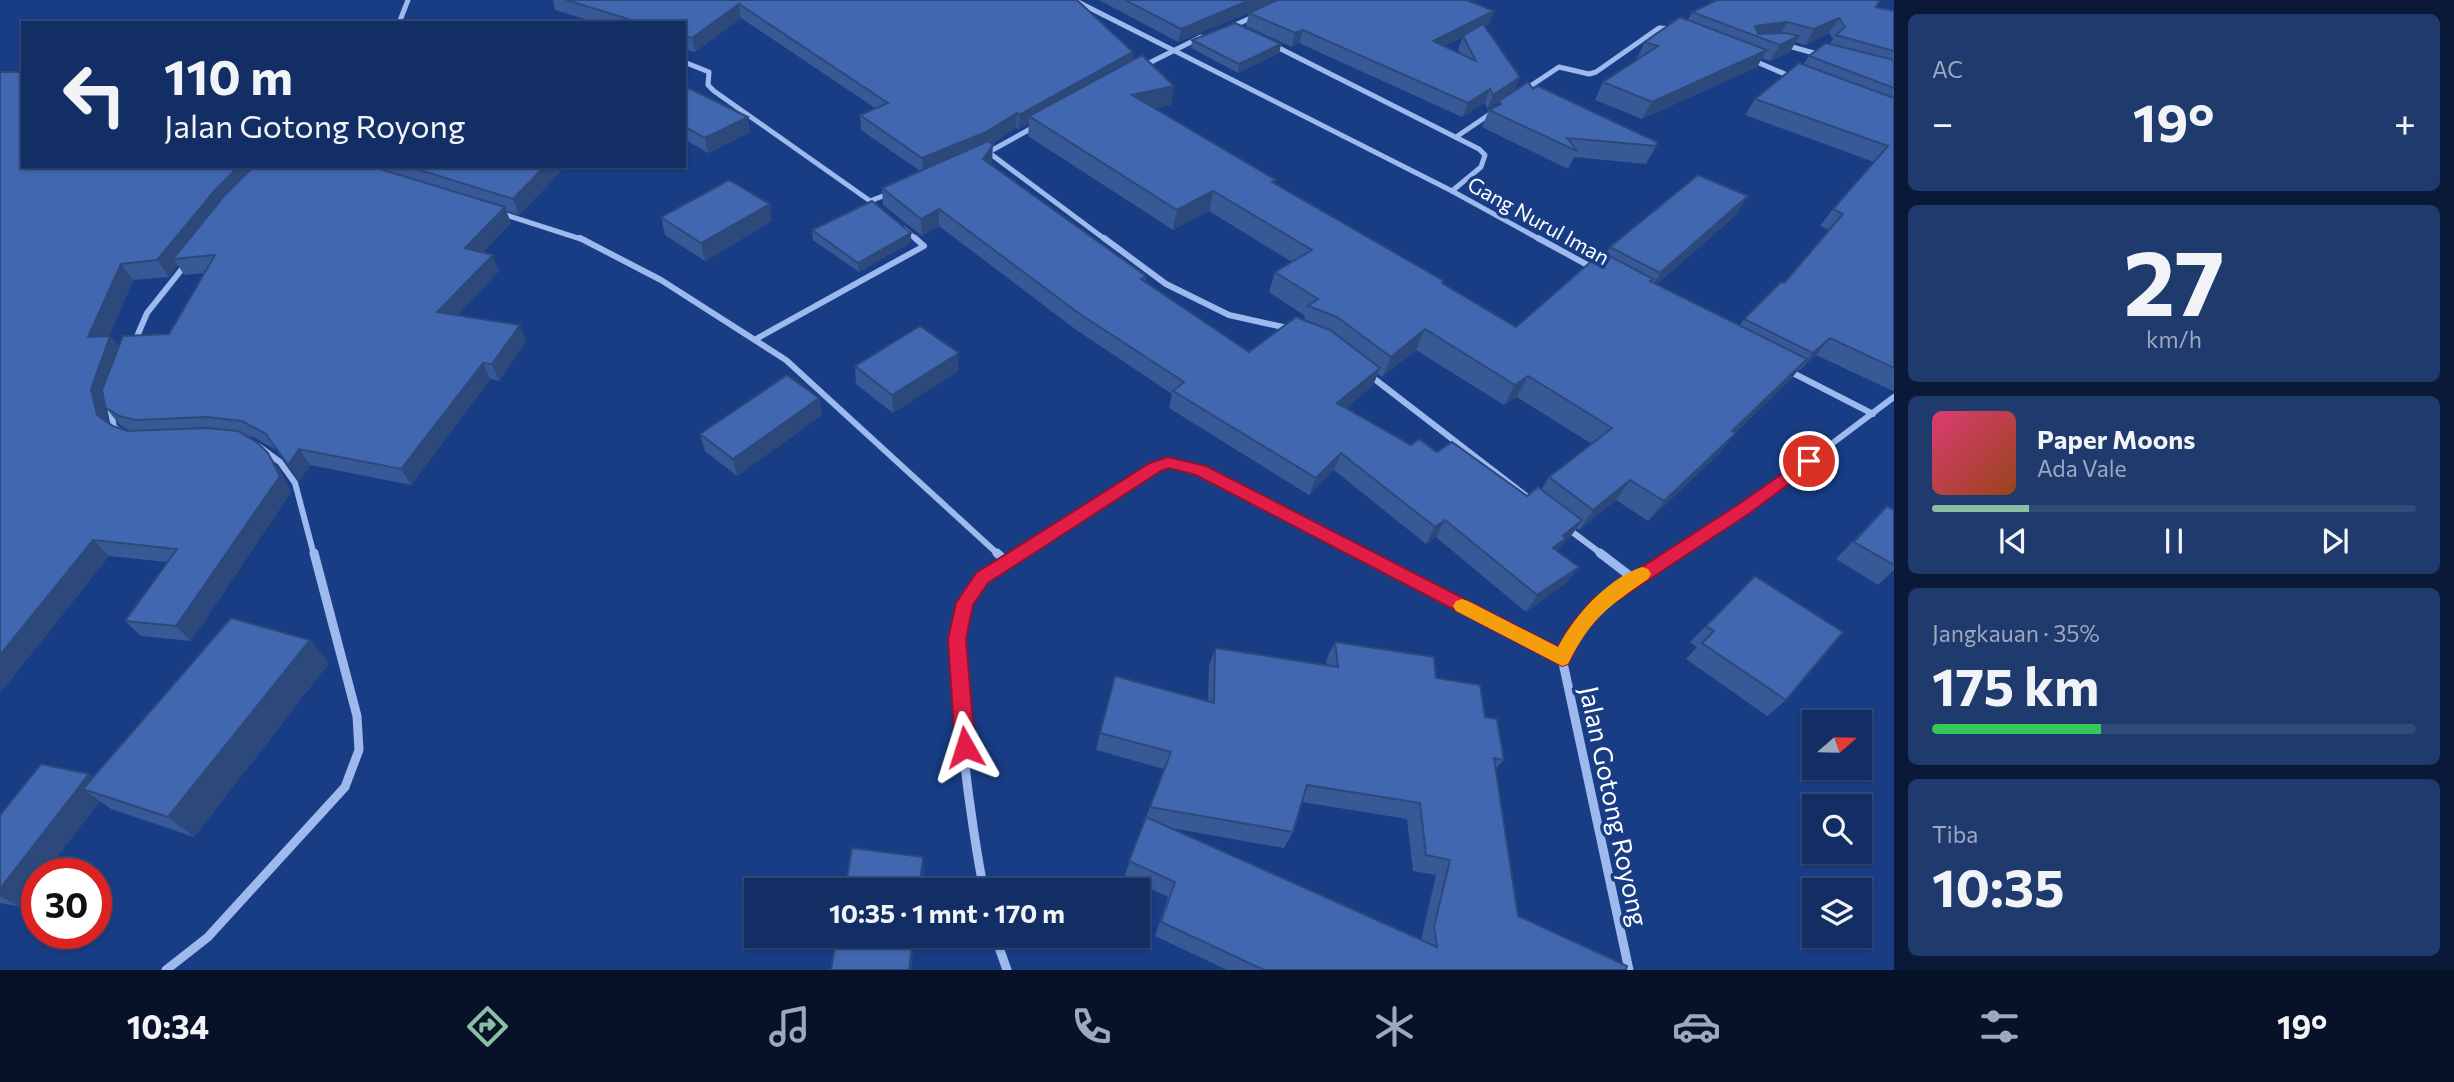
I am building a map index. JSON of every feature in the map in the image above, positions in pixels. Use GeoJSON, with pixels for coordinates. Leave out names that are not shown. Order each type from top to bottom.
{"type":"FeatureCollection","features":[{"type":"Feature","properties":{"kind":"street"},"geometry":{"type":"LineString","coordinates":[[400,21],[408,0]]}},
{"type":"Feature","properties":{"kind":"street"},"geometry":{"type":"LineString","coordinates":[[1074,0],[1452,191]]}},
{"type":"Feature","properties":{"kind":"street"},"geometry":{"type":"LineString","coordinates":[[1223,29],[1267,10]]}},
{"type":"Feature","properties":{"kind":"street"},"geometry":{"type":"LineString","coordinates":[[1233,26],[1242,30]]}},
{"type":"Feature","properties":{"kind":"street"},"geometry":{"type":"LineString","coordinates":[[1518,94],[1555,69],[1565,68],[1588,74],[1596,72],[1659,28],[1678,30]]}},
{"type":"Feature","properties":{"kind":"street"},"geometry":{"type":"LineString","coordinates":[[1138,69],[1172,50],[1212,33]]}},
{"type":"Feature","properties":{"kind":"street"},"geometry":{"type":"LineString","coordinates":[[1778,43],[1827,57]]}},
{"type":"Feature","properties":{"kind":"street","name":"Gang Nurul Iman"},"geometry":{"type":"LineString","coordinates":[[1271,44],[1479,149],[1485,155],[1481,167],[1452,191],[1601,273]]}},
{"type":"Feature","properties":{"kind":"street"},"geometry":{"type":"LineString","coordinates":[[1738,55],[1803,81]]}},
{"type":"Feature","properties":{"kind":"street"},"geometry":{"type":"LineString","coordinates":[[686,63],[709,72],[708,85],[713,91],[879,209]]}},
{"type":"Feature","properties":{"kind":"street"},"geometry":{"type":"LineString","coordinates":[[1456,137],[1498,108]]}},
{"type":"Feature","properties":{"kind":"street"},"geometry":{"type":"LineString","coordinates":[[976,157],[1046,120]]}},
{"type":"Feature","properties":{"kind":"street"},"geometry":{"type":"LineString","coordinates":[[988,152],[1166,284],[1229,315],[1296,330]]}},
{"type":"Feature","properties":{"kind":"street"},"geometry":{"type":"LineString","coordinates":[[870,201],[894,191]]}},
{"type":"Feature","properties":{"kind":"street"},"geometry":{"type":"LineString","coordinates":[[489,210],[581,239],[670,283],[756,339],[786,360],[1007,562]]}},
{"type":"Feature","properties":{"kind":"street"},"geometry":{"type":"LineString","coordinates":[[756,339],[925,246],[897,224]]}},
{"type":"Feature","properties":{"kind":"street"},"geometry":{"type":"LineString","coordinates":[[132,347],[147,313],[188,261]]}},
{"type":"Feature","properties":{"kind":"street"},"geometry":{"type":"LineString","coordinates":[[1778,366],[1873,414]]}},
{"type":"Feature","properties":{"kind":"street"},"geometry":{"type":"LineString","coordinates":[[1359,367],[1535,503]]}},
{"type":"Feature","properties":{"kind":"street"},"geometry":{"type":"LineString","coordinates":[[113,394],[110,406],[114,427],[124,435]]}},
{"type":"Feature","properties":{"kind":"street","name":"Jalan Gotong Royong"},"geometry":{"type":"LineString","coordinates":[[1629,970],[1562,658],[1576,631],[1600,603],[1745,509],[1894,397]]}},
{"type":"Feature","properties":{"kind":"street"},"geometry":{"type":"LineString","coordinates":[[166,970],[208,937],[345,787],[359,750],[357,716],[295,484],[281,462],[261,446],[249,443]]}},
{"type":"Feature","properties":{"kind":"street"},"geometry":{"type":"LineString","coordinates":[[981,878],[976,852],[962,721],[957,639],[965,603],[982,578],[1156,467],[1168,463],[1183,464],[1200,470],[1562,658]]}},
{"type":"Feature","properties":{"kind":"street"},"geometry":{"type":"LineString","coordinates":[[1557,520],[1634,579]]}},
{"type":"Feature","properties":{"kind":"street"},"geometry":{"type":"LineString","coordinates":[[999,948],[1007,970]]}},
{"type":"Feature","properties":{"kind":"building"},"geometry":{"type":"Polygon","coordinates":[[[566,0],[1077,0],[1133,52],[986,132],[922,158],[860,115],[888,103],[739,4],[692,38],[686,36],[686,21],[634,21],[566,0]]]}},
{"type":"Feature","properties":{"kind":"building"},"geometry":{"type":"Polygon","coordinates":[[[1125,0],[1250,0],[1181,29],[1125,0]]]}},
{"type":"Feature","properties":{"kind":"building"},"geometry":{"type":"Polygon","coordinates":[[[1277,0],[1467,0],[1494,11],[1433,41],[1476,61],[1463,36],[1483,24],[1520,77],[1493,95],[1490,89],[1468,103],[1303,30],[1295,33],[1249,13],[1277,0]]]}},
{"type":"Feature","properties":{"kind":"building"},"geometry":{"type":"Polygon","coordinates":[[[1717,0],[1880,0],[1876,7],[1894,11],[1894,51],[1836,35],[1845,27],[1839,18],[1814,29],[1787,22],[1755,26],[1758,34],[1787,33],[1799,36],[1780,45],[1692,12],[1717,0]]]}},
{"type":"Feature","properties":{"kind":"building"},"geometry":{"type":"Polygon","coordinates":[[[1680,17],[1767,50],[1652,102],[1603,82],[1658,46],[1645,42],[1680,17]]]}},
{"type":"Feature","properties":{"kind":"building"},"geometry":{"type":"Polygon","coordinates":[[[1235,23],[1281,44],[1239,64],[1192,40],[1235,23]]]}},
{"type":"Feature","properties":{"kind":"building"},"geometry":{"type":"Polygon","coordinates":[[[1826,43],[1894,60],[1894,88],[1809,56],[1826,43]]]}},
{"type":"Feature","properties":{"kind":"building"},"geometry":{"type":"Polygon","coordinates":[[[1142,55],[1174,86],[1132,95],[1276,180],[1272,182],[1444,281],[1442,283],[1516,327],[1602,252],[1653,279],[1650,281],[1807,359],[1732,431],[1736,433],[1664,501],[1630,480],[1593,510],[1549,477],[1612,428],[1528,376],[1515,385],[1425,329],[1391,357],[1337,317],[1308,306],[1318,299],[1275,272],[1312,250],[1213,191],[1177,210],[1029,116],[1142,55]]]}},
{"type":"Feature","properties":{"kind":"building"},"geometry":{"type":"Polygon","coordinates":[[[1799,63],[1894,98],[1894,368],[1830,338],[1813,353],[1744,319],[1781,282],[1784,283],[1843,214],[1833,209],[1888,146],[1755,99],[1799,63]]]}},
{"type":"Feature","properties":{"kind":"building"},"geometry":{"type":"Polygon","coordinates":[[[0,72],[21,72],[21,168],[237,168],[157,260],[121,264],[88,337],[110,336],[91,389],[97,415],[113,426],[128,431],[206,428],[238,431],[258,443],[268,453],[280,476],[176,626],[125,621],[177,549],[93,540],[0,655],[0,72]]]}},
{"type":"Feature","properties":{"kind":"building"},"geometry":{"type":"Polygon","coordinates":[[[1528,82],[1533,89],[1538,86],[1657,142],[1656,146],[1567,138],[1577,151],[1489,110],[1501,104],[1499,101],[1528,82]]]}},
{"type":"Feature","properties":{"kind":"building"},"geometry":{"type":"Polygon","coordinates":[[[686,87],[748,117],[705,138],[686,127],[686,87]]]}},
{"type":"Feature","properties":{"kind":"building"},"geometry":{"type":"Polygon","coordinates":[[[988,141],[993,145],[983,159],[1146,276],[1141,279],[1249,352],[1296,317],[1330,330],[1380,368],[1337,403],[1411,445],[1419,439],[1437,452],[1452,442],[1527,496],[1538,487],[1582,520],[1553,548],[1579,567],[1537,595],[1445,520],[1435,527],[1341,453],[1316,478],[1173,391],[1184,382],[1077,312],[939,209],[921,219],[882,188],[988,141]]]}},
{"type":"Feature","properties":{"kind":"building"},"geometry":{"type":"Polygon","coordinates":[[[252,168],[377,168],[505,207],[465,248],[493,255],[437,312],[520,325],[492,364],[483,363],[401,469],[299,449],[288,465],[266,434],[242,421],[206,417],[135,420],[119,416],[105,407],[102,390],[123,336],[169,334],[215,255],[173,259],[224,196],[252,168]]]}},
{"type":"Feature","properties":{"kind":"building"},"geometry":{"type":"Polygon","coordinates":[[[413,168],[543,168],[513,199],[413,168]]]}},
{"type":"Feature","properties":{"kind":"building"},"geometry":{"type":"Polygon","coordinates":[[[1698,175],[1748,196],[1660,273],[1610,247],[1698,175]]]}},
{"type":"Feature","properties":{"kind":"building"},"geometry":{"type":"Polygon","coordinates":[[[729,180],[770,204],[701,243],[661,217],[729,180]]]}},
{"type":"Feature","properties":{"kind":"building"},"geometry":{"type":"Polygon","coordinates":[[[872,201],[911,233],[858,263],[812,230],[872,201]]]}},
{"type":"Feature","properties":{"kind":"building"},"geometry":{"type":"Polygon","coordinates":[[[920,326],[959,353],[892,395],[855,366],[920,326]]]}},
{"type":"Feature","properties":{"kind":"building"},"geometry":{"type":"Polygon","coordinates":[[[787,375],[819,398],[733,459],[700,434],[787,375]]]}},
{"type":"Feature","properties":{"kind":"building"},"geometry":{"type":"Polygon","coordinates":[[[1887,506],[1894,510],[1894,565],[1854,542],[1887,506]]]}},
{"type":"Feature","properties":{"kind":"building"},"geometry":{"type":"Polygon","coordinates":[[[1755,576],[1843,632],[1786,700],[1702,643],[1714,631],[1706,626],[1755,576]]]}},
{"type":"Feature","properties":{"kind":"building"},"geometry":{"type":"Polygon","coordinates":[[[231,618],[310,640],[168,817],[83,789],[231,618]]]}},
{"type":"Feature","properties":{"kind":"building"},"geometry":{"type":"Polygon","coordinates":[[[1335,642],[1434,657],[1436,678],[1480,685],[1485,717],[1497,719],[1504,760],[1494,758],[1518,916],[1627,966],[1626,970],[1264,970],[1161,922],[1175,882],[1129,861],[1146,817],[1437,947],[1434,927],[1450,860],[1426,855],[1420,803],[1307,785],[1293,832],[1150,807],[1171,752],[1100,733],[1115,676],[1214,703],[1215,648],[1338,667],[1335,642]]]}},
{"type":"Feature","properties":{"kind":"building"},"geometry":{"type":"Polygon","coordinates":[[[41,764],[89,774],[24,858],[21,858],[21,862],[0,889],[0,815],[41,764]]]}},
{"type":"Feature","properties":{"kind":"building"},"geometry":{"type":"Polygon","coordinates":[[[852,848],[923,857],[921,878],[847,878],[852,848]]]}},
{"type":"Feature","properties":{"kind":"building"},"geometry":{"type":"Polygon","coordinates":[[[835,948],[912,948],[909,970],[831,970],[835,948]]]}},
{"type":"Feature","properties":{"kind":"slow traffic"},"geometry":{"type":"LineString","coordinates":[[1462,606],[1562,658],[1576,631],[1600,603],[1642,574]]}},
{"type":"Feature","properties":{"kind":"route"},"geometry":{"type":"LineString","coordinates":[[965,747],[957,639],[965,603],[982,578],[1156,467],[1168,463],[1183,464],[1200,470],[1562,658],[1576,631],[1600,603],[1745,509],[1809,461]]}}]}
